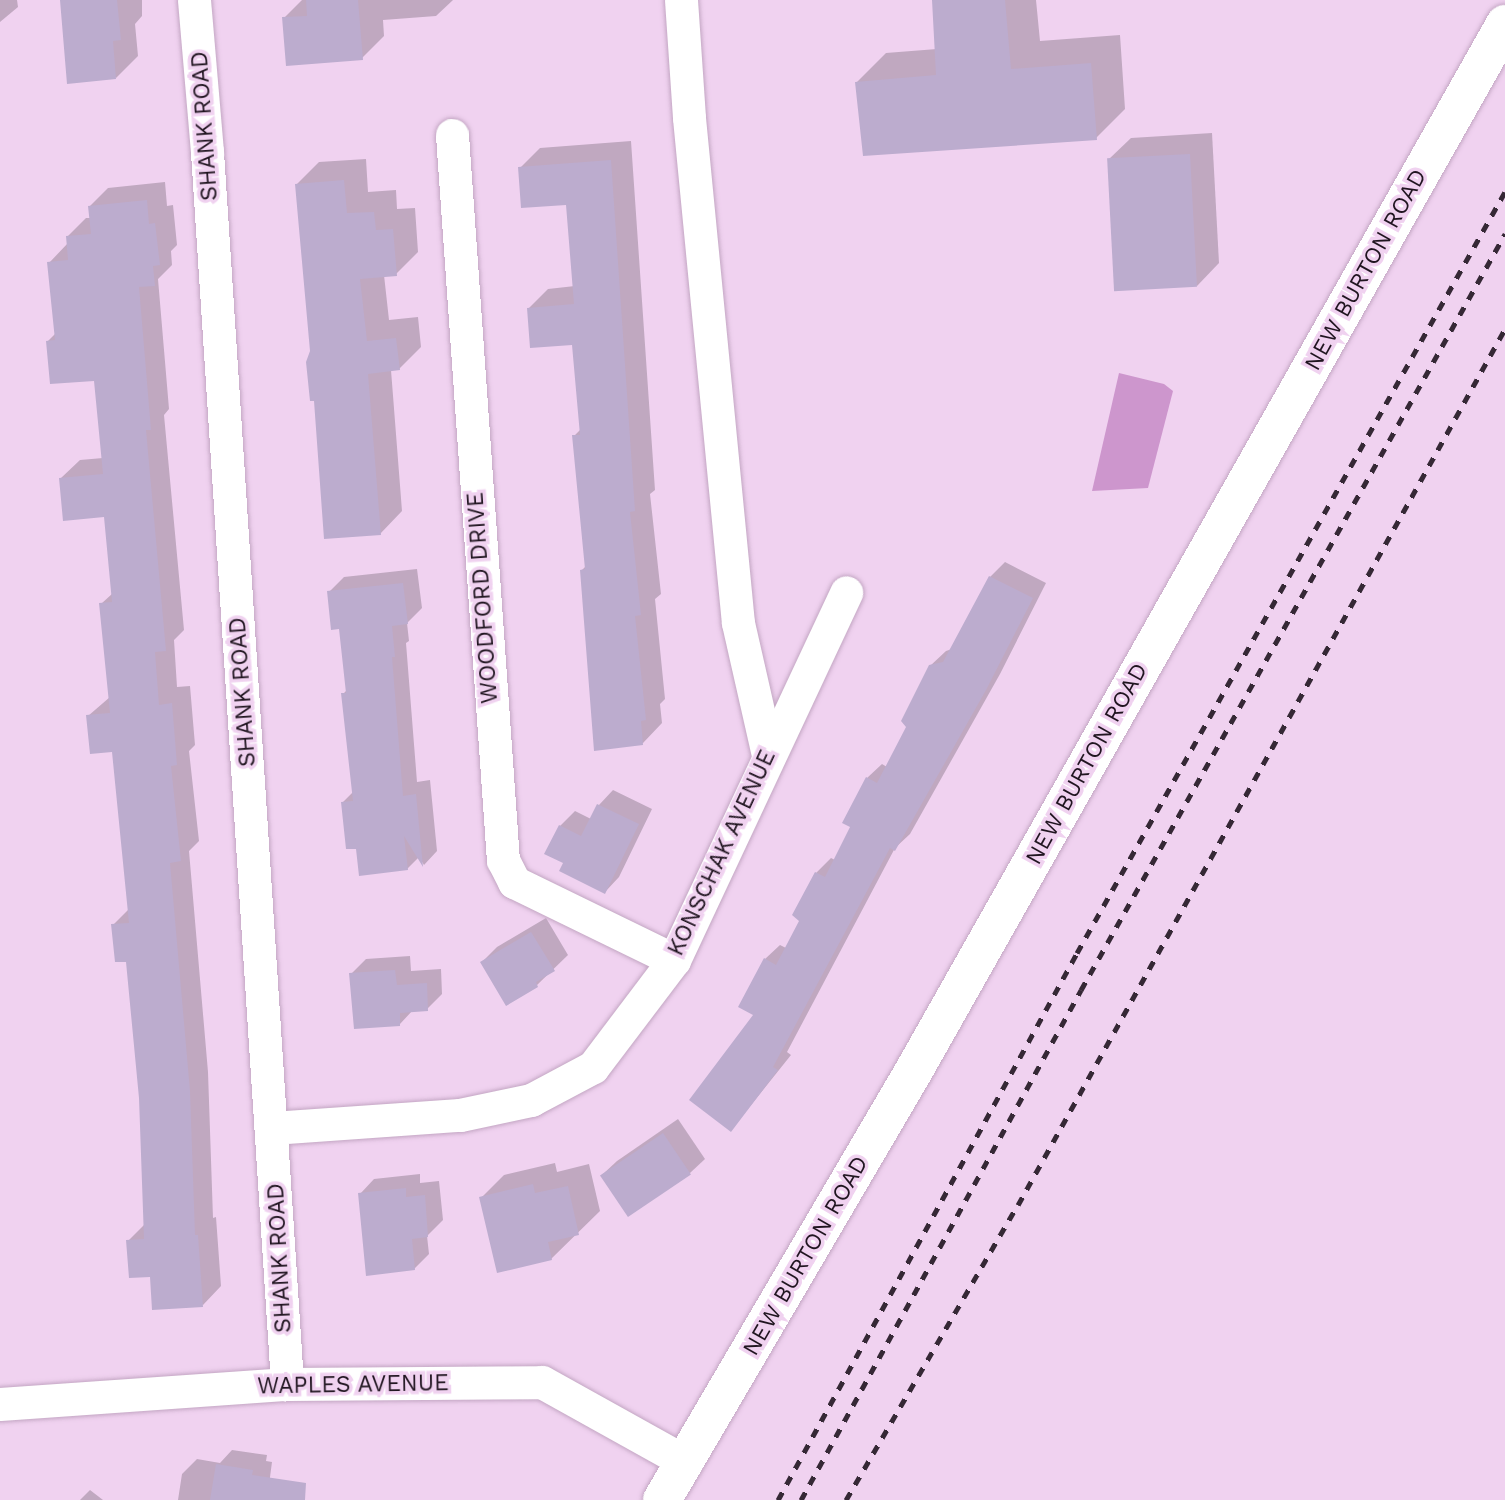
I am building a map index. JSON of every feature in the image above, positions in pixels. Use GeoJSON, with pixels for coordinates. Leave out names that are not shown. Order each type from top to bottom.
{"type":"FeatureCollection","features":[{"type":"Feature","properties":{"kind":"street","name":"SHANK ROAD"},"geometry":{"type":"LineString","coordinates":[[194,0],[207,152],[287,1384]]}},
{"type":"Feature","properties":{"kind":"street"},"geometry":{"type":"LineString","coordinates":[[681,0],[690,131],[738,623],[768,755]]}},
{"type":"Feature","properties":{"kind":"street","name":"NEW BURTON ROAD"},"geometry":{"type":"LineString","coordinates":[[662,1500],[912,1074],[1505,24]]}},
{"type":"Feature","properties":{"kind":"street","name":"WOODFORD DRIVE"},"geometry":{"type":"LineString","coordinates":[[452,135],[503,860],[514,882],[674,960]]}},
{"type":"Feature","properties":{"kind":"street","name":"KONSCHAK AVENUE"},"geometry":{"type":"LineString","coordinates":[[272,1128],[460,1115],[531,1100],[593,1067],[674,960],[846,592]]}},
{"type":"Feature","properties":{"kind":"street","name":"WAPLES AVENUE"},"geometry":{"type":"LineString","coordinates":[[0,1404],[287,1384],[542,1382],[686,1462]]}},
{"type":"Feature","properties":{"kind":"shaded area"},"geometry":{"type":"Polygon","coordinates":[[[1119,373],[1164,384],[1173,391],[1148,488],[1092,491],[1119,373]]]}},
{"type":"Feature","properties":{"kind":"building"},"geometry":{"type":"Polygon","coordinates":[[[60,0],[117,0],[121,40],[113,41],[116,79],[67,84],[60,0]]]}},
{"type":"Feature","properties":{"kind":"building"},"geometry":{"type":"Polygon","coordinates":[[[306,0],[358,0],[363,60],[286,66],[282,17],[307,16],[306,0]]]}},
{"type":"Feature","properties":{"kind":"building"},"geometry":{"type":"Polygon","coordinates":[[[932,0],[1005,0],[1011,69],[1091,63],[1097,140],[863,156],[855,82],[936,75],[932,0]]]}},
{"type":"Feature","properties":{"kind":"building"},"geometry":{"type":"Polygon","coordinates":[[[1190,154],[1197,287],[1114,291],[1107,158],[1190,154]]]}},
{"type":"Feature","properties":{"kind":"building"},"geometry":{"type":"Polygon","coordinates":[[[611,160],[635,511],[630,512],[641,615],[635,616],[646,720],[641,721],[643,745],[594,751],[580,570],[585,569],[572,435],[580,435],[572,345],[530,348],[527,308],[574,304],[566,205],[521,208],[518,167],[611,160]]]}},
{"type":"Feature","properties":{"kind":"building"},"geometry":{"type":"Polygon","coordinates":[[[344,180],[347,213],[374,212],[376,230],[393,229],[397,276],[360,279],[367,341],[396,338],[400,370],[368,374],[381,535],[324,539],[314,401],[310,401],[306,362],[310,351],[295,184],[344,180]]]}},
{"type":"Feature","properties":{"kind":"building"},"geometry":{"type":"Polygon","coordinates":[[[147,200],[149,224],[155,223],[160,265],[153,266],[155,286],[139,287],[151,430],[146,430],[166,651],[155,652],[159,705],[172,703],[177,765],[171,766],[181,861],[170,863],[190,1091],[195,1235],[198,1235],[203,1307],[152,1310],[150,1277],[129,1278],[126,1240],[144,1239],[139,1098],[126,962],[115,962],[111,924],[129,923],[112,752],[90,754],[86,715],[110,713],[99,603],[112,602],[104,517],[63,521],[59,478],[103,474],[94,381],[50,384],[46,341],[55,340],[47,262],[68,260],[66,236],[91,234],[88,206],[147,200]]]}},
{"type":"Feature","properties":{"kind":"building"},"geometry":{"type":"Polygon","coordinates":[[[989,576],[1033,598],[986,690],[895,851],[890,848],[773,1067],[778,1070],[731,1132],[689,1100],[753,1015],[738,1007],[764,958],[776,965],[799,921],[792,915],[815,872],[825,877],[850,827],[842,823],[866,777],[877,783],[906,727],[901,721],[929,665],[943,662],[989,576]]]}},
{"type":"Feature","properties":{"kind":"building"},"geometry":{"type":"Polygon","coordinates":[[[403,583],[408,624],[392,626],[395,657],[392,657],[403,796],[416,794],[423,867],[404,836],[408,870],[359,876],[356,849],[346,849],[341,802],[353,801],[341,693],[346,693],[339,629],[331,630],[327,591],[403,583]]]}},
{"type":"Feature","properties":{"kind":"building"},"geometry":{"type":"Polygon","coordinates":[[[597,804],[639,824],[605,894],[559,871],[563,863],[544,854],[559,825],[581,836],[597,804]]]}},
{"type":"Feature","properties":{"kind":"building"},"geometry":{"type":"Polygon","coordinates":[[[531,932],[555,971],[536,982],[538,987],[506,1006],[480,962],[531,932]]]}},
{"type":"Feature","properties":{"kind":"building"},"geometry":{"type":"Polygon","coordinates":[[[395,970],[397,985],[427,983],[428,1011],[400,1013],[400,1026],[354,1029],[349,973],[395,970]]]}},
{"type":"Feature","properties":{"kind":"building"},"geometry":{"type":"Polygon","coordinates":[[[663,1133],[691,1174],[628,1217],[600,1175],[663,1133]]]}},
{"type":"Feature","properties":{"kind":"building"},"geometry":{"type":"Polygon","coordinates":[[[533,1184],[535,1193],[568,1186],[579,1235],[548,1242],[552,1260],[497,1273],[479,1197],[533,1184]]]}},
{"type":"Feature","properties":{"kind":"building"},"geometry":{"type":"Polygon","coordinates":[[[406,1188],[406,1197],[425,1195],[428,1237],[412,1239],[415,1270],[366,1276],[358,1193],[406,1188]]]}},
{"type":"Feature","properties":{"kind":"building"},"geometry":{"type":"Polygon","coordinates":[[[216,1464],[253,1470],[252,1475],[306,1483],[305,1500],[210,1500],[216,1464]]]}},
{"type":"Feature","properties":{"kind":"railway"},"geometry":{"type":"LineString","coordinates":[[778,1500],[1077,953],[1505,192]]}},
{"type":"Feature","properties":{"kind":"railway"},"geometry":{"type":"LineString","coordinates":[[801,1500],[1081,990],[1505,234]]}},
{"type":"Feature","properties":{"kind":"railway"},"geometry":{"type":"LineString","coordinates":[[846,1500],[1018,1205],[1505,329]]}}]}
